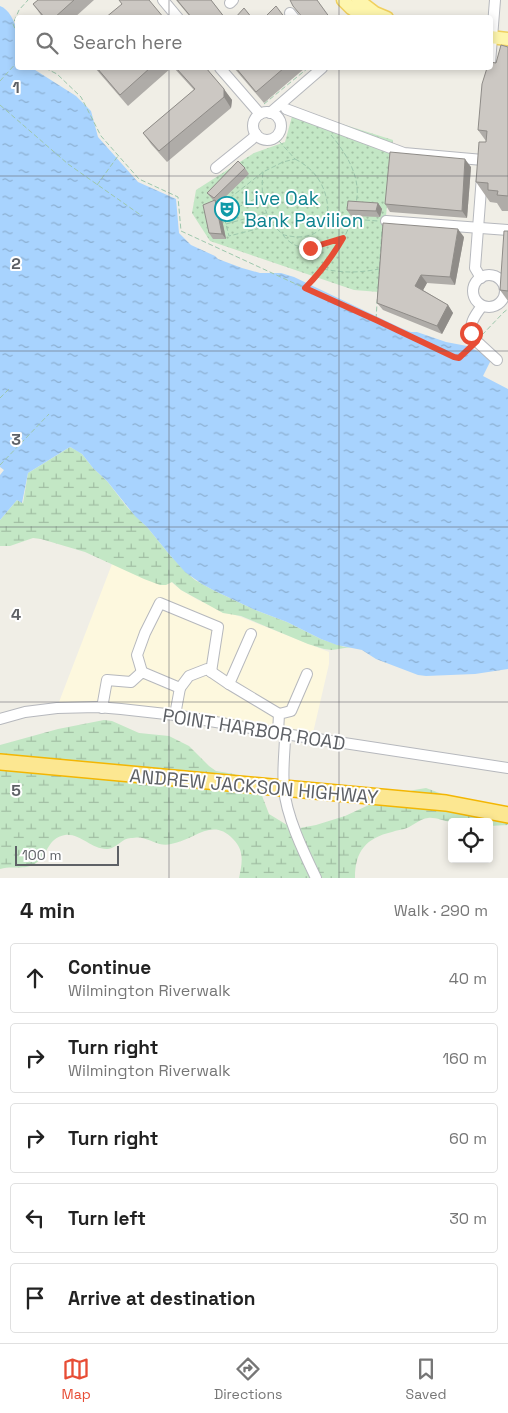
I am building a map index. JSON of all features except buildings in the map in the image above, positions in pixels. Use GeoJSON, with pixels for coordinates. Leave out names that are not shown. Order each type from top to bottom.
{"type":"FeatureCollection","features":[{"type":"Feature","properties":{"kind":"highway","name":"ANDREW JACKSON HIGHWAY"},"geometry":{"type":"LineString","coordinates":[[0,762],[446,803],[508,815]]}},
{"type":"Feature","properties":{"kind":"main road"},"geometry":{"type":"LineString","coordinates":[[352,6],[373,15]]}},
{"type":"Feature","properties":{"kind":"main road"},"geometry":{"type":"LineString","coordinates":[[493,33],[508,31]]}},
{"type":"Feature","properties":{"kind":"main road"},"geometry":{"type":"LineString","coordinates":[[493,33],[508,39]]}},
{"type":"Feature","properties":{"kind":"street"},"geometry":{"type":"LineString","coordinates":[[163,0],[172,15]]}},
{"type":"Feature","properties":{"kind":"street"},"geometry":{"type":"LineString","coordinates":[[493,22],[495,0]]}},
{"type":"Feature","properties":{"kind":"street"},"geometry":{"type":"LineString","coordinates":[[222,70],[261,109],[275,115],[281,123]]}},
{"type":"Feature","properties":{"kind":"street"},"geometry":{"type":"LineString","coordinates":[[270,112],[320,70]]}},
{"type":"Feature","properties":{"kind":"street"},"geometry":{"type":"LineString","coordinates":[[261,109],[253,125],[256,134],[263,140],[268,140],[277,136],[286,109],[295,91]]}},
{"type":"Feature","properties":{"kind":"street"},"geometry":{"type":"LineString","coordinates":[[286,109],[404,153],[484,156],[475,268],[481,278]]}},
{"type":"Feature","properties":{"kind":"street"},"geometry":{"type":"LineString","coordinates":[[216,168],[256,134]]}},
{"type":"Feature","properties":{"kind":"street"},"geometry":{"type":"LineString","coordinates":[[386,221],[508,230]]}},
{"type":"Feature","properties":{"kind":"street"},"geometry":{"type":"LineString","coordinates":[[492,276],[501,281],[504,296],[497,305],[492,307],[482,306],[476,300],[473,292],[475,284],[481,278],[492,276]]}},
{"type":"Feature","properties":{"kind":"street"},"geometry":{"type":"LineString","coordinates":[[482,306],[477,312],[470,328],[474,344],[498,360]]}},
{"type":"Feature","properties":{"kind":"street"},"geometry":{"type":"LineString","coordinates":[[142,672],[137,655],[145,633],[160,603],[218,627],[212,672]]}},
{"type":"Feature","properties":{"kind":"street"},"geometry":{"type":"LineString","coordinates":[[229,684],[251,634]]}},
{"type":"Feature","properties":{"kind":"street"},"geometry":{"type":"LineString","coordinates":[[175,715],[180,688],[188,676],[207,669],[279,714],[291,711],[307,674]]}},
{"type":"Feature","properties":{"kind":"street"},"geometry":{"type":"LineString","coordinates":[[142,672],[180,688]]}},
{"type":"Feature","properties":{"kind":"street"},"geometry":{"type":"LineString","coordinates":[[102,708],[107,680],[131,682],[142,672]]}},
{"type":"Feature","properties":{"kind":"street","name":"POINT HARBOR ROAD"},"geometry":{"type":"LineString","coordinates":[[0,719],[25,712],[69,707],[175,715],[281,734],[508,768]]}},
{"type":"Feature","properties":{"kind":"street"},"geometry":{"type":"LineString","coordinates":[[279,714],[284,788],[295,830],[316,878]]}},
{"type":"Feature","properties":{"kind":"path"},"geometry":{"type":"LineString","coordinates":[[17,15],[28,0]]}},
{"type":"Feature","properties":{"kind":"path"},"geometry":{"type":"LineString","coordinates":[[0,81],[15,64]]}},
{"type":"Feature","properties":{"kind":"path"},"geometry":{"type":"LineString","coordinates":[[49,70],[57,74],[80,97],[101,136],[139,179],[178,197],[181,231],[454,357],[459,358],[508,309]]}},
{"type":"Feature","properties":{"kind":"path"},"geometry":{"type":"LineString","coordinates":[[261,109],[306,70]]}},
{"type":"Feature","properties":{"kind":"path"},"geometry":{"type":"LineString","coordinates":[[0,105],[68,164],[142,216]]}},
{"type":"Feature","properties":{"kind":"path"},"geometry":{"type":"LineString","coordinates":[[320,123],[340,145],[353,169],[357,197],[355,204]]}},
{"type":"Feature","properties":{"kind":"path"},"geometry":{"type":"LineString","coordinates":[[279,141],[295,159],[305,164],[314,172],[328,204],[328,214],[324,224],[316,234],[294,237],[282,234]]}},
{"type":"Feature","properties":{"kind":"path"},"geometry":{"type":"LineString","coordinates":[[97,185],[118,155]]}},
{"type":"Feature","properties":{"kind":"path"},"geometry":{"type":"LineString","coordinates":[[273,225],[229,236],[221,205],[264,172],[283,162],[295,159]]}},
{"type":"Feature","properties":{"kind":"path"},"geometry":{"type":"LineString","coordinates":[[264,172],[262,195],[267,213],[273,225],[288,242],[297,247],[310,248],[343,238]]}},
{"type":"Feature","properties":{"kind":"path"},"geometry":{"type":"LineString","coordinates":[[224,214],[262,195]]}},
{"type":"Feature","properties":{"kind":"path"},"geometry":{"type":"LineString","coordinates":[[305,288],[330,260],[343,238],[354,212]]}},
{"type":"Feature","properties":{"kind":"path"},"geometry":{"type":"LineString","coordinates":[[226,224],[267,213]]}},
{"type":"Feature","properties":{"kind":"path"},"geometry":{"type":"LineString","coordinates":[[328,214],[352,219],[383,221],[376,320]]}},
{"type":"Feature","properties":{"kind":"path"},"geometry":{"type":"LineString","coordinates":[[323,269],[344,273],[362,273],[379,269]]}},
{"type":"Feature","properties":{"kind":"path"},"geometry":{"type":"LineString","coordinates":[[0,398],[10,388]]}},
{"type":"Feature","properties":{"kind":"path"},"geometry":{"type":"LineString","coordinates":[[0,466],[49,414]]}},
{"type":"Feature","properties":{"kind":"shaded area"},"geometry":{"type":"Polygon","coordinates":[[[112,564],[164,576],[181,590],[198,600],[329,652],[329,664],[313,733],[174,710],[59,702],[112,564]]]}},
{"type":"Feature","properties":{"kind":"green space"},"geometry":{"type":"Polygon","coordinates":[[[294,109],[393,140],[379,292],[354,290],[210,241],[192,213],[196,190],[254,153],[285,142],[294,109]]]}},
{"type":"Feature","properties":{"kind":"green space"},"geometry":{"type":"Polygon","coordinates":[[[70,447],[82,454],[169,554],[195,580],[253,609],[287,622],[321,639],[344,647],[351,647],[332,650],[308,644],[241,616],[223,613],[181,590],[172,582],[160,585],[85,552],[41,539],[33,538],[10,546],[0,546],[0,520],[17,500],[23,503],[28,473],[70,447]]]}},
{"type":"Feature","properties":{"kind":"green space"},"geometry":{"type":"Polygon","coordinates":[[[104,720],[112,721],[139,733],[169,736],[189,746],[216,771],[234,774],[253,786],[261,793],[269,814],[287,825],[300,828],[345,816],[384,798],[426,788],[445,795],[460,813],[468,815],[508,807],[508,825],[493,826],[493,818],[448,818],[448,822],[433,818],[425,819],[369,842],[357,860],[355,878],[239,878],[242,862],[239,848],[233,839],[218,830],[203,832],[180,842],[167,845],[141,838],[128,838],[108,849],[97,847],[76,836],[65,835],[55,839],[36,863],[23,867],[0,869],[0,745],[58,729],[104,720]]]}},
{"type":"Feature","properties":{"kind":"water"},"geometry":{"type":"Polygon","coordinates":[[[0,6],[9,13],[15,25],[15,70],[35,70],[76,96],[91,111],[98,137],[138,182],[176,199],[179,233],[191,245],[218,259],[242,268],[260,273],[281,273],[294,277],[401,328],[446,342],[467,346],[492,358],[483,376],[508,389],[508,669],[475,674],[418,675],[376,659],[362,650],[337,645],[321,639],[213,590],[185,572],[147,527],[135,516],[107,481],[82,454],[70,447],[28,473],[22,503],[17,500],[0,520],[0,475],[4,470],[0,467],[0,6]]]}},
{"type":"Feature","properties":{"kind":"place","name":"Live Oak Bank Pavilion"},"geometry":{"type":"Point","coordinates":[227,209]}},
{"type":"Feature","properties":{"kind":"route"},"geometry":{"type":"LineString","coordinates":[[310,248],[343,238],[330,260],[305,288],[454,357],[459,358],[477,341],[471,333]]}}]}
